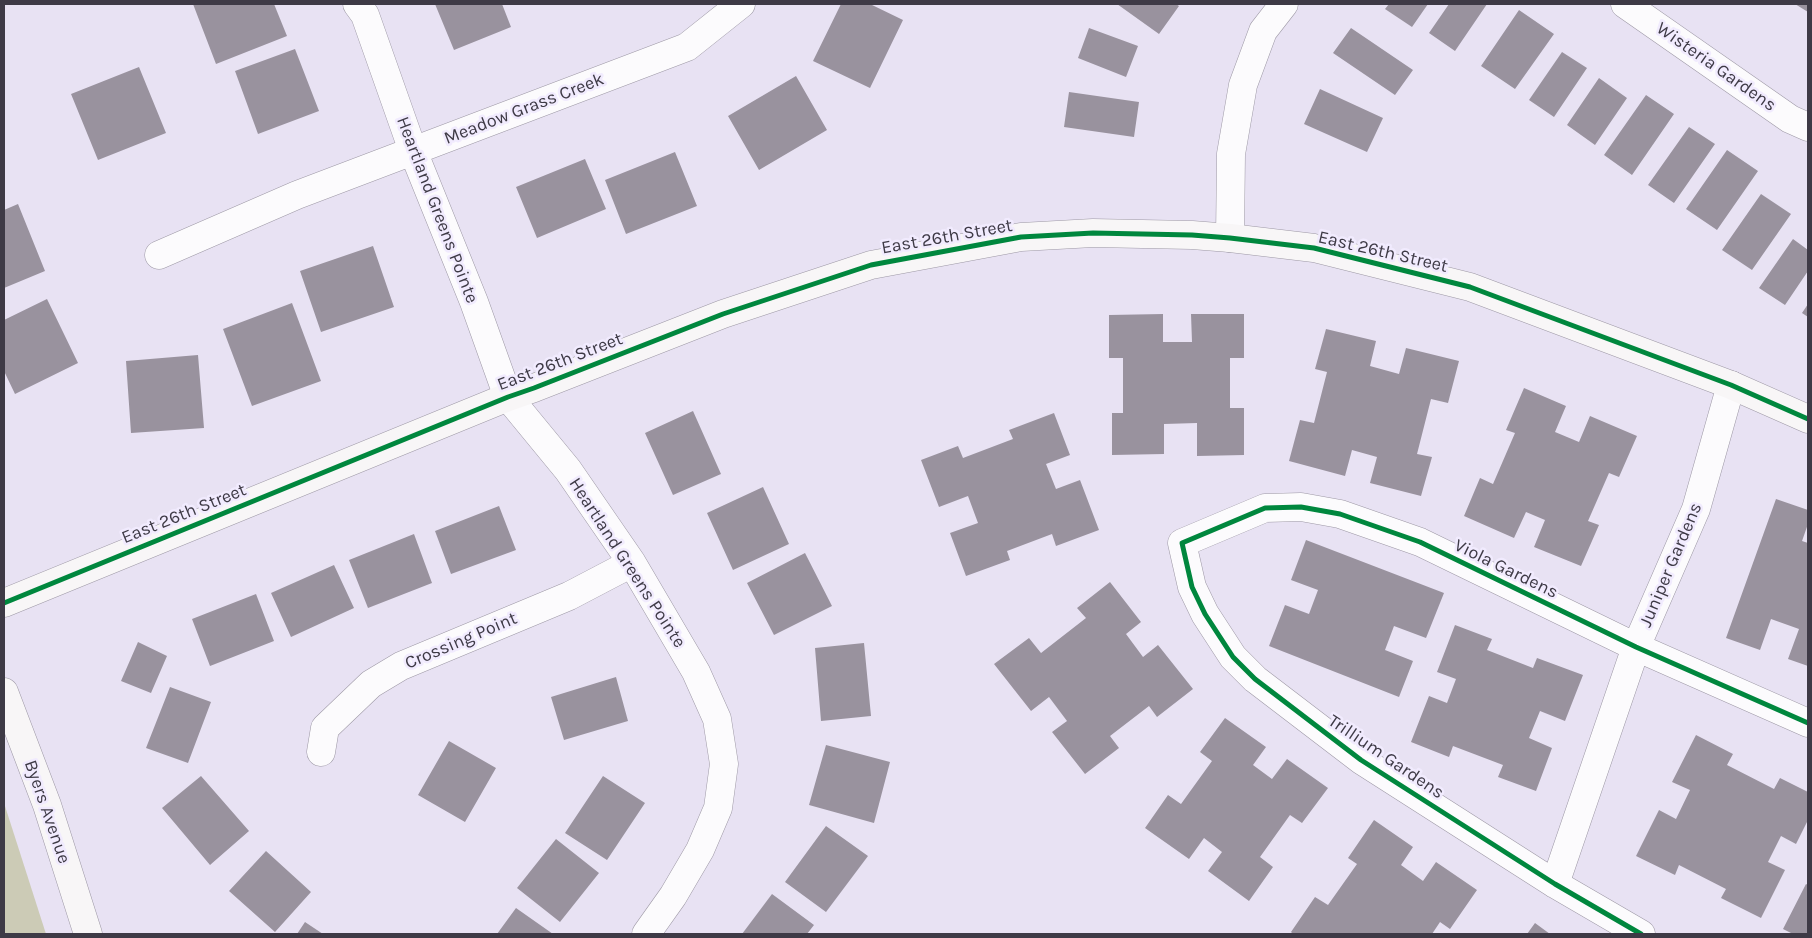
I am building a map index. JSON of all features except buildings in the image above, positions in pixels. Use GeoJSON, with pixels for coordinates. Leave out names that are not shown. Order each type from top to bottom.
{"type":"FeatureCollection","features":[{"type":"Feature","properties":{"kind":"street","name":"Heartland Greens Pointe"},"geometry":{"type":"LineString","coordinates":[[357,4],[365,15],[413,151],[474,302],[508,397],[568,470],[632,563],[696,672],[717,719],[724,764],[718,808],[700,850],[675,892],[646,934]]}},
{"type":"Feature","properties":{"kind":"street","name":"Meadow Grass Creek"},"geometry":{"type":"LineString","coordinates":[[159,256],[298,195],[686,47],[741,4]]}},
{"type":"Feature","properties":{"kind":"street"},"geometry":{"type":"LineString","coordinates":[[1230,238],[1231,154],[1243,85],[1263,31],[1284,4]]}},
{"type":"Feature","properties":{"kind":"street","name":"Wisteria Gardens"},"geometry":{"type":"LineString","coordinates":[[1625,4],[1790,119],[1808,127]]}},
{"type":"Feature","properties":{"kind":"street","name":"East 26th Street"},"geometry":{"type":"LineString","coordinates":[[4,603],[508,397],[724,314],[871,265],[1021,237],[1093,233],[1192,235],[1314,248],[1470,287],[1731,385],[1808,418]]}},
{"type":"Feature","properties":{"kind":"street","name":"Juniper Gardens"},"geometry":{"type":"LineString","coordinates":[[1555,884],[1636,647],[1696,509],[1731,385]]}},
{"type":"Feature","properties":{"kind":"street","name":"Viola Gardens"},"geometry":{"type":"LineString","coordinates":[[1182,543],[1265,508],[1301,508],[1340,514],[1420,542],[1636,647],[1808,723]]}},
{"type":"Feature","properties":{"kind":"street","name":"Trillium Gardens"},"geometry":{"type":"LineString","coordinates":[[1182,543],[1192,587],[1205,614],[1233,657],[1255,679],[1361,760],[1555,884],[1641,934]]}},
{"type":"Feature","properties":{"kind":"street","name":"Crossing Point"},"geometry":{"type":"LineString","coordinates":[[321,752],[325,728],[371,684],[401,666],[569,596],[632,563]]}},
{"type":"Feature","properties":{"kind":"street","name":"Byers Avenue"},"geometry":{"type":"LineString","coordinates":[[4,692],[46,805],[88,934]]}},
{"type":"Feature","properties":{"kind":"green space"},"geometry":{"type":"Polygon","coordinates":[[[4,803],[13,831],[46,934],[4,934],[4,803]]]}},
{"type":"Feature","properties":{"kind":"cycle path"},"geometry":{"type":"LineString","coordinates":[[4,603],[508,397],[723,314],[871,265],[1021,237],[1093,233],[1192,235],[1314,248],[1470,287],[1731,385],[1808,419]]}},
{"type":"Feature","properties":{"kind":"cycle path"},"geometry":{"type":"LineString","coordinates":[[1641,934],[1555,884],[1361,760],[1255,679],[1233,657],[1205,614],[1192,587],[1182,543],[1265,508],[1301,507],[1340,514],[1420,542],[1636,647],[1808,723]]}}]}
